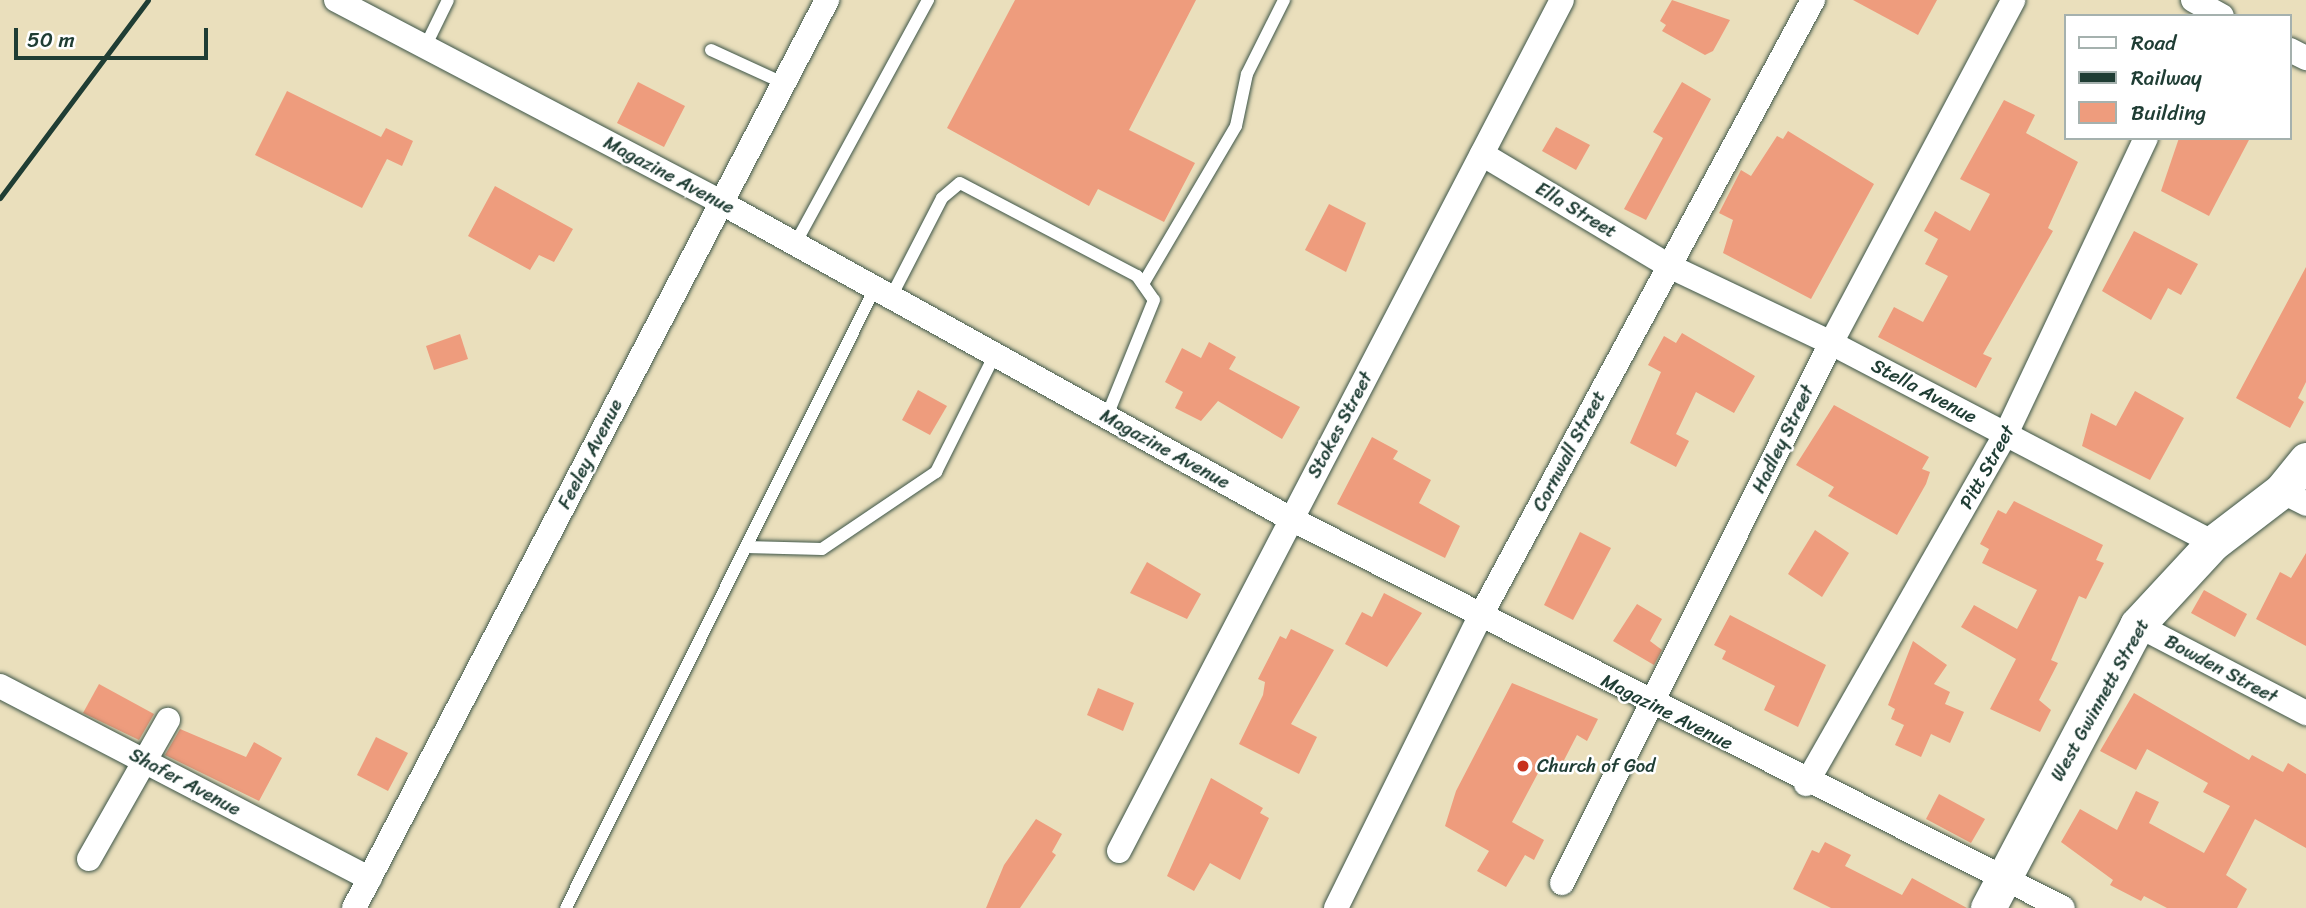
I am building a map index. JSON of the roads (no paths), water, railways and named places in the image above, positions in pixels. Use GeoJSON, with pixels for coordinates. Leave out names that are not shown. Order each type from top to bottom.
{"type":"FeatureCollection","features":[{"type":"Feature","properties":{"kind":"main road","name":"West Gwinnett Street"},"geometry":{"type":"LineString","coordinates":[[1987,908],[2137,625],[2213,543],[2293,498],[2306,460]]}},
{"type":"Feature","properties":{"kind":"street","name":"Magazine Avenue"},"geometry":{"type":"LineString","coordinates":[[337,0],[720,202],[1291,519],[1807,784],[2004,877],[2063,908]]}},
{"type":"Feature","properties":{"kind":"street","name":"Feeley Avenue"},"geometry":{"type":"LineString","coordinates":[[354,908],[827,0]]}},
{"type":"Feature","properties":{"kind":"street","name":"Stokes Street"},"geometry":{"type":"LineString","coordinates":[[1119,851],[1562,0]]}},
{"type":"Feature","properties":{"kind":"street","name":"Cornwall Street"},"geometry":{"type":"LineString","coordinates":[[1336,908],[1480,615],[1813,0]]}},
{"type":"Feature","properties":{"kind":"street","name":"Hadley Street"},"geometry":{"type":"LineString","coordinates":[[1562,883],[1831,343],[2013,0]]}},
{"type":"Feature","properties":{"kind":"street","name":"Pitt Street"},"geometry":{"type":"LineString","coordinates":[[1807,784],[2006,434],[2145,140]]}},
{"type":"Feature","properties":{"kind":"street","name":"Ella Street"},"geometry":{"type":"LineString","coordinates":[[1482,154],[1669,266]]}},
{"type":"Feature","properties":{"kind":"street","name":"Stella Avenue"},"geometry":{"type":"LineString","coordinates":[[1669,266],[1831,343],[2213,543]]}},
{"type":"Feature","properties":{"kind":"street","name":"Bowden Street"},"geometry":{"type":"LineString","coordinates":[[2137,625],[2306,713]]}},
{"type":"Feature","properties":{"kind":"street","name":"Shafer Avenue"},"geometry":{"type":"LineString","coordinates":[[0,686],[370,879]]}},
{"type":"Feature","properties":{"kind":"street"},"geometry":{"type":"LineString","coordinates":[[89,859],[142,760],[168,720]]}},
{"type":"Feature","properties":{"kind":"lane"},"geometry":{"type":"LineString","coordinates":[[425,47],[448,0]]}},
{"type":"Feature","properties":{"kind":"lane"},"geometry":{"type":"LineString","coordinates":[[795,244],[928,0]]}},
{"type":"Feature","properties":{"kind":"lane"},"geometry":{"type":"LineString","coordinates":[[1143,284],[1236,126],[1247,74],[1284,0]]}},
{"type":"Feature","properties":{"kind":"lane"},"geometry":{"type":"LineString","coordinates":[[711,50],[783,83]]}},
{"type":"Feature","properties":{"kind":"lane"},"geometry":{"type":"LineString","coordinates":[[566,908],[747,547],[883,292],[942,198],[960,183],[1143,284],[1154,300],[1107,416]]}},
{"type":"Feature","properties":{"kind":"lane"},"geometry":{"type":"LineString","coordinates":[[747,547],[822,550],[936,472],[995,354]]}},
{"type":"Feature","properties":{"kind":"railway"},"geometry":{"type":"LineString","coordinates":[[0,198],[148,0]]}},
{"type":"Feature","properties":{"kind":"place","name":"Church of God"},"geometry":{"type":"Point","coordinates":[1523,766]}}]}
